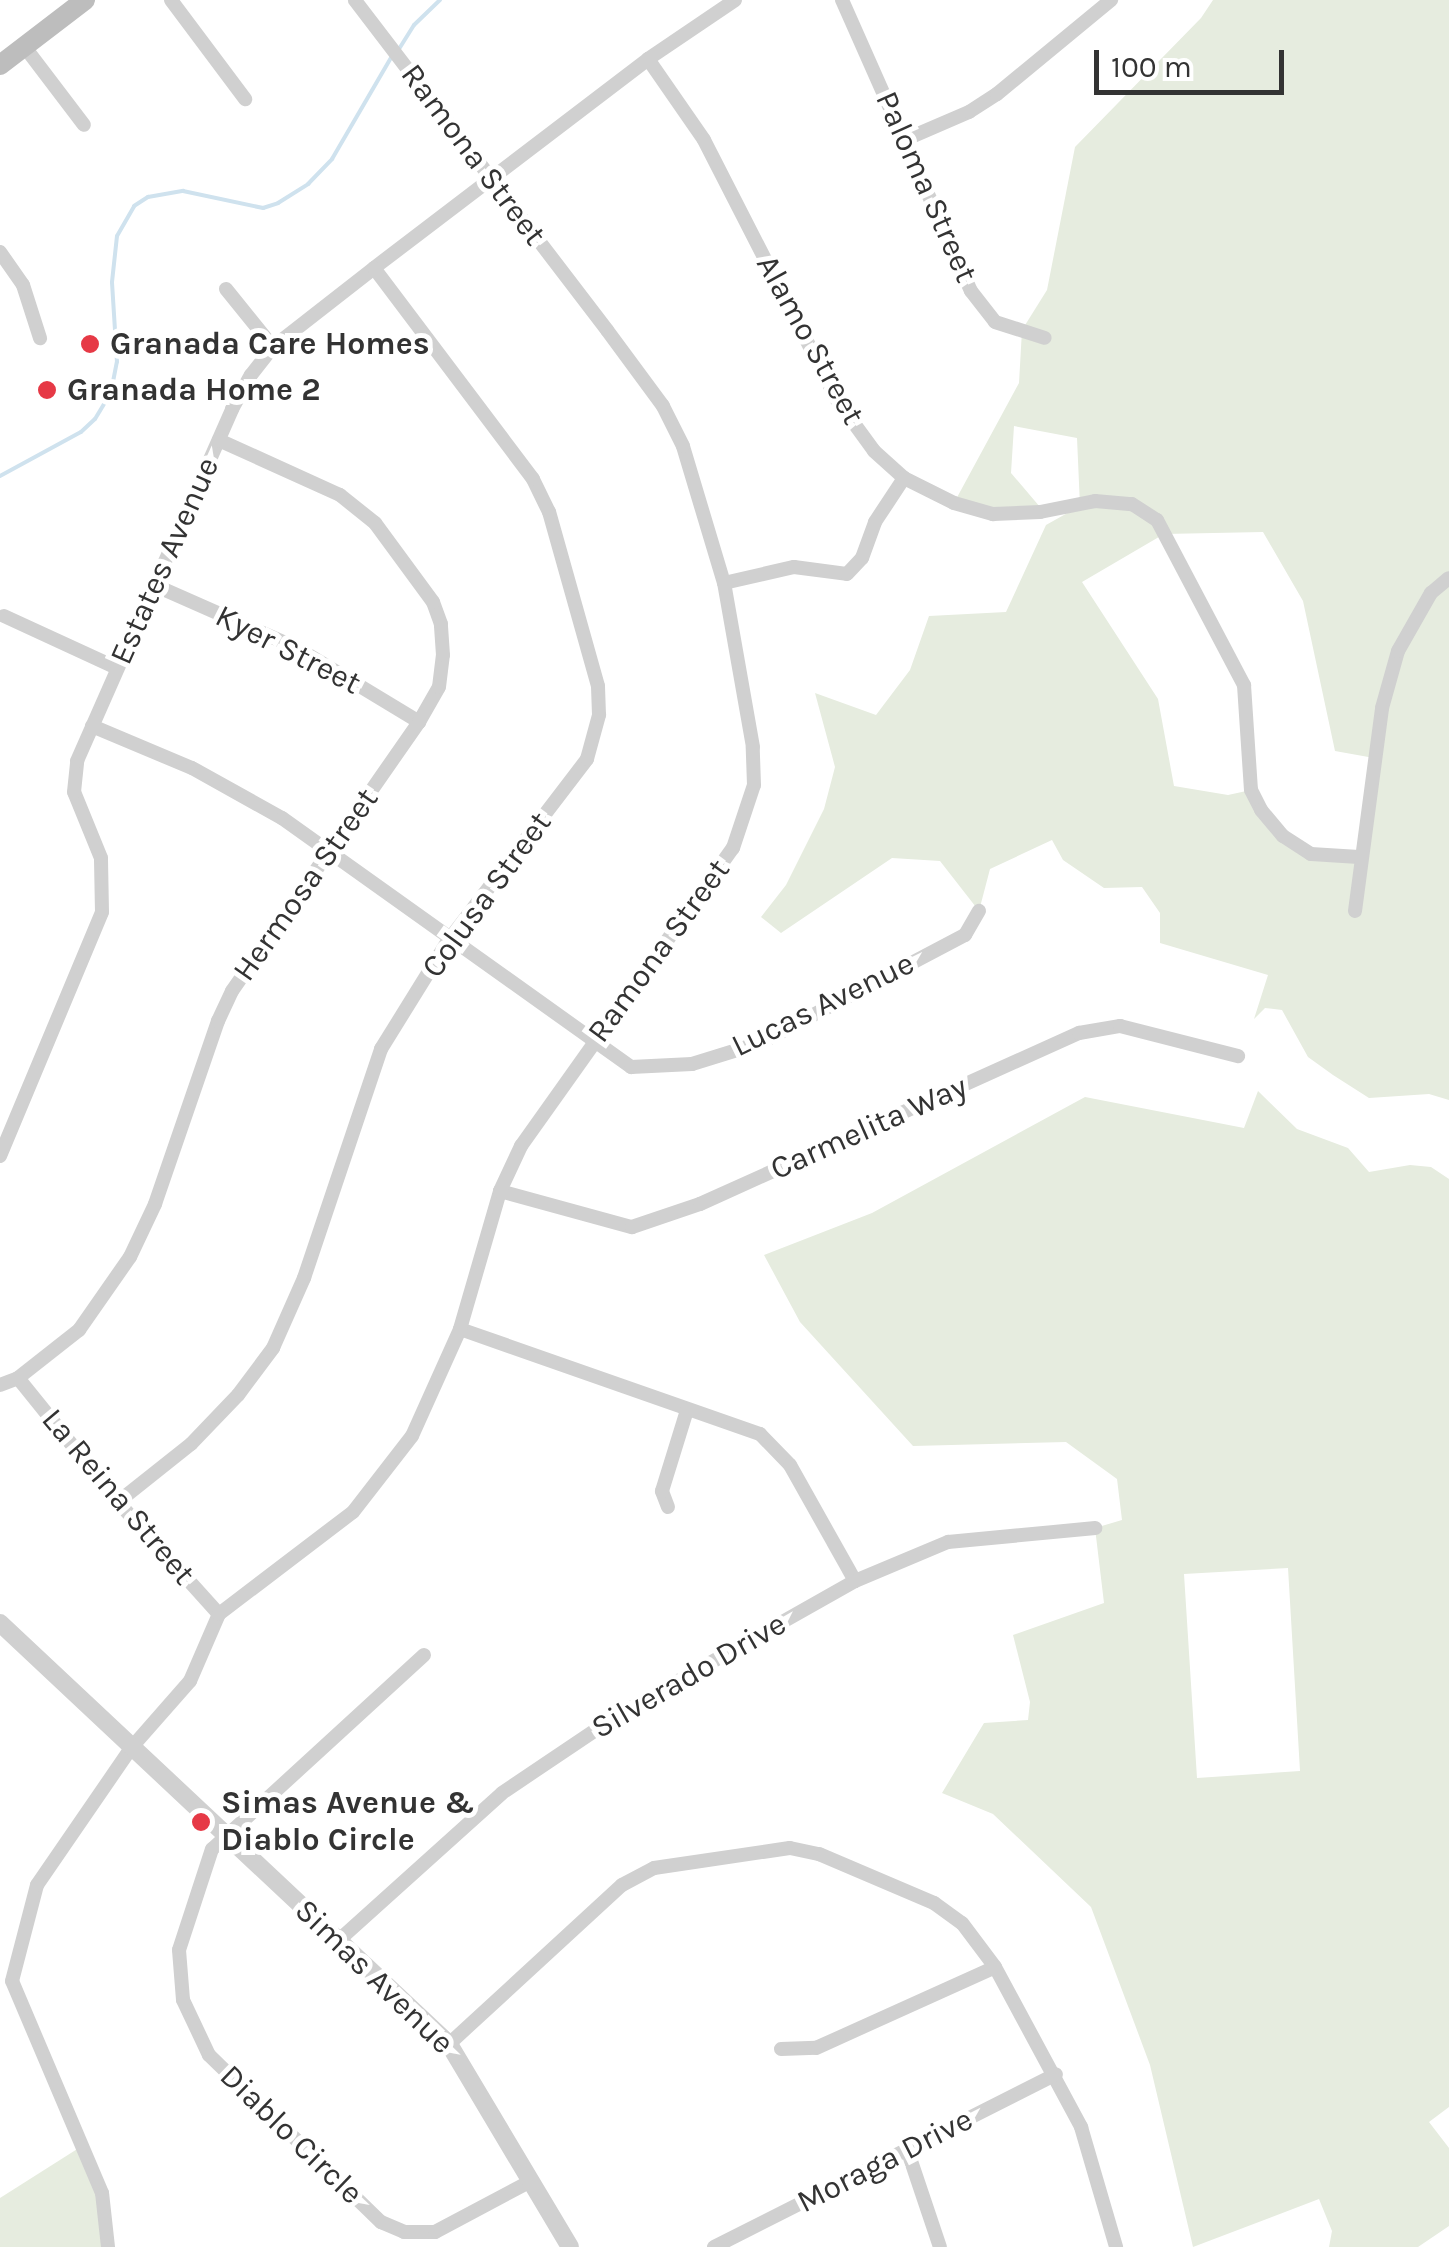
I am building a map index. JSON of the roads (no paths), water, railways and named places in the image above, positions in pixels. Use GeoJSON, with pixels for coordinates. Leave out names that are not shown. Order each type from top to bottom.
{"type":"FeatureCollection","features":[{"type":"Feature","properties":{"kind":"main road"},"geometry":{"type":"LineString","coordinates":[[0,64],[86,0]]}},
{"type":"Feature","properties":{"kind":"street"},"geometry":{"type":"LineString","coordinates":[[171,0],[246,99]]}},
{"type":"Feature","properties":{"kind":"street","name":"Ramona Street"},"geometry":{"type":"LineString","coordinates":[[6,1981],[38,1885],[132,1746],[190,1682],[219,1614],[353,1512],[412,1436],[460,1329],[500,1191],[520,1146],[734,848],[754,785],[753,748],[724,584],[683,446],[662,406],[356,0]]}},
{"type":"Feature","properties":{"kind":"street","name":"Estates Avenue"},"geometry":{"type":"LineString","coordinates":[[0,1156],[102,912],[101,858],[74,792],[77,760],[232,408],[273,347],[648,59],[735,0]]}},
{"type":"Feature","properties":{"kind":"street","name":"Paloma Street"},"geometry":{"type":"LineString","coordinates":[[842,0],[971,291],[994,322],[1045,338]]}},
{"type":"Feature","properties":{"kind":"street"},"geometry":{"type":"LineString","coordinates":[[904,140],[969,112],[996,94],[1111,0]]}},
{"type":"Feature","properties":{"kind":"street"},"geometry":{"type":"LineString","coordinates":[[24,46],[84,125]]}},
{"type":"Feature","properties":{"kind":"street","name":"Alamo Street"},"geometry":{"type":"LineString","coordinates":[[648,59],[704,140],[836,400],[874,451],[904,478],[954,503],[993,514],[1040,512],[1095,501],[1132,504],[1157,520],[1244,686],[1251,790],[1261,810],[1283,836],[1311,854],[1359,857]]}},
{"type":"Feature","properties":{"kind":"street"},"geometry":{"type":"LineString","coordinates":[[0,252],[23,285],[40,338]]}},
{"type":"Feature","properties":{"kind":"street","name":"Colusa Street"},"geometry":{"type":"LineString","coordinates":[[118,1502],[191,1444],[238,1396],[273,1348],[304,1278],[381,1050],[448,940],[587,759],[599,715],[598,686],[549,512],[533,479],[374,268]]}},
{"type":"Feature","properties":{"kind":"street"},"geometry":{"type":"LineString","coordinates":[[226,289],[273,347]]}},
{"type":"Feature","properties":{"kind":"street","name":"Hermosa Street"},"geometry":{"type":"LineString","coordinates":[[0,1384],[18,1378],[79,1330],[130,1258],[155,1204],[218,1021],[251,961],[419,722],[438,686],[443,656],[440,624],[432,602],[375,523],[357,507],[219,440]]}},
{"type":"Feature","properties":{"kind":"street"},"geometry":{"type":"LineString","coordinates":[[724,584],[794,567],[847,574],[862,558],[875,522],[904,478]]}},
{"type":"Feature","properties":{"kind":"street"},"geometry":{"type":"LineString","coordinates":[[1355,911],[1359,857],[1382,708],[1398,651],[1431,593],[1449,578]]}},
{"type":"Feature","properties":{"kind":"street","name":"Kyer Street"},"geometry":{"type":"LineString","coordinates":[[154,585],[298,648],[419,722]]}},
{"type":"Feature","properties":{"kind":"street"},"geometry":{"type":"LineString","coordinates":[[4,616],[117,668]]}},
{"type":"Feature","properties":{"kind":"street","name":"Lucas Avenue"},"geometry":{"type":"LineString","coordinates":[[92,726],[192,768],[282,818],[631,1067],[662,1069],[760,1043],[966,935],[980,911]]}},
{"type":"Feature","properties":{"kind":"street","name":"Carmelita Way"},"geometry":{"type":"LineString","coordinates":[[500,1191],[611,1224],[632,1226],[700,1204],[1080,1033],[1120,1026],[1238,1056]]}},
{"type":"Feature","properties":{"kind":"street"},"geometry":{"type":"LineString","coordinates":[[460,1329],[760,1434],[790,1464],[855,1581]]}},
{"type":"Feature","properties":{"kind":"street","name":"La Reina Street"},"geometry":{"type":"LineString","coordinates":[[18,1378],[118,1502],[219,1614]]}},
{"type":"Feature","properties":{"kind":"street"},"geometry":{"type":"LineString","coordinates":[[668,1507],[662,1491],[688,1410]]}},
{"type":"Feature","properties":{"kind":"street","name":"Silverado Drive"},"geometry":{"type":"LineString","coordinates":[[339,1940],[502,1793],[618,1715],[855,1581],[948,1542],[1096,1528]]}},
{"type":"Feature","properties":{"kind":"street","name":"Simas Avenue"},"geometry":{"type":"LineString","coordinates":[[1,1627],[448,2044],[570,2247]]}},
{"type":"Feature","properties":{"kind":"street","name":"Diablo Circle"},"geometry":{"type":"LineString","coordinates":[[424,1655],[212,1850],[179,1950],[182,2000],[210,2055],[381,2222],[404,2232],[435,2232],[531,2181]]}},
{"type":"Feature","properties":{"kind":"street"},"geometry":{"type":"LineString","coordinates":[[448,2044],[622,1885],[654,1868],[790,1848],[820,1854],[934,1904],[962,1923],[995,1967],[1082,2127],[1116,2247]]}},
{"type":"Feature","properties":{"kind":"street"},"geometry":{"type":"LineString","coordinates":[[781,2049],[816,2048],[995,1967]]}},
{"type":"Feature","properties":{"kind":"street"},"geometry":{"type":"LineString","coordinates":[[6,1981],[102,2193],[108,2247]]}},
{"type":"Feature","properties":{"kind":"street","name":"Moraga Drive"},"geometry":{"type":"LineString","coordinates":[[714,2247],[1056,2074]]}},
{"type":"Feature","properties":{"kind":"street"},"geometry":{"type":"LineString","coordinates":[[908,2149],[940,2247]]}},
{"type":"Feature","properties":{"kind":"waterway"},"geometry":{"type":"LineString","coordinates":[[399,49],[414,25],[440,0]]}},
{"type":"Feature","properties":{"kind":"waterway"},"geometry":{"type":"LineString","coordinates":[[0,476],[81,432],[95,419],[111,392],[117,362],[112,282],[117,236],[134,206],[148,197],[183,191],[263,208],[278,203],[308,184],[332,159],[392,56]]}},
{"type":"Feature","properties":{"kind":"place","name":"Granada Care Homes"},"geometry":{"type":"Point","coordinates":[90,344]}},
{"type":"Feature","properties":{"kind":"place","name":"Granada Home 2"},"geometry":{"type":"Point","coordinates":[47,390]}},
{"type":"Feature","properties":{"kind":"place","name":"Simas Avenue & Diablo Circle"},"geometry":{"type":"Point","coordinates":[201,1822]}}]}
